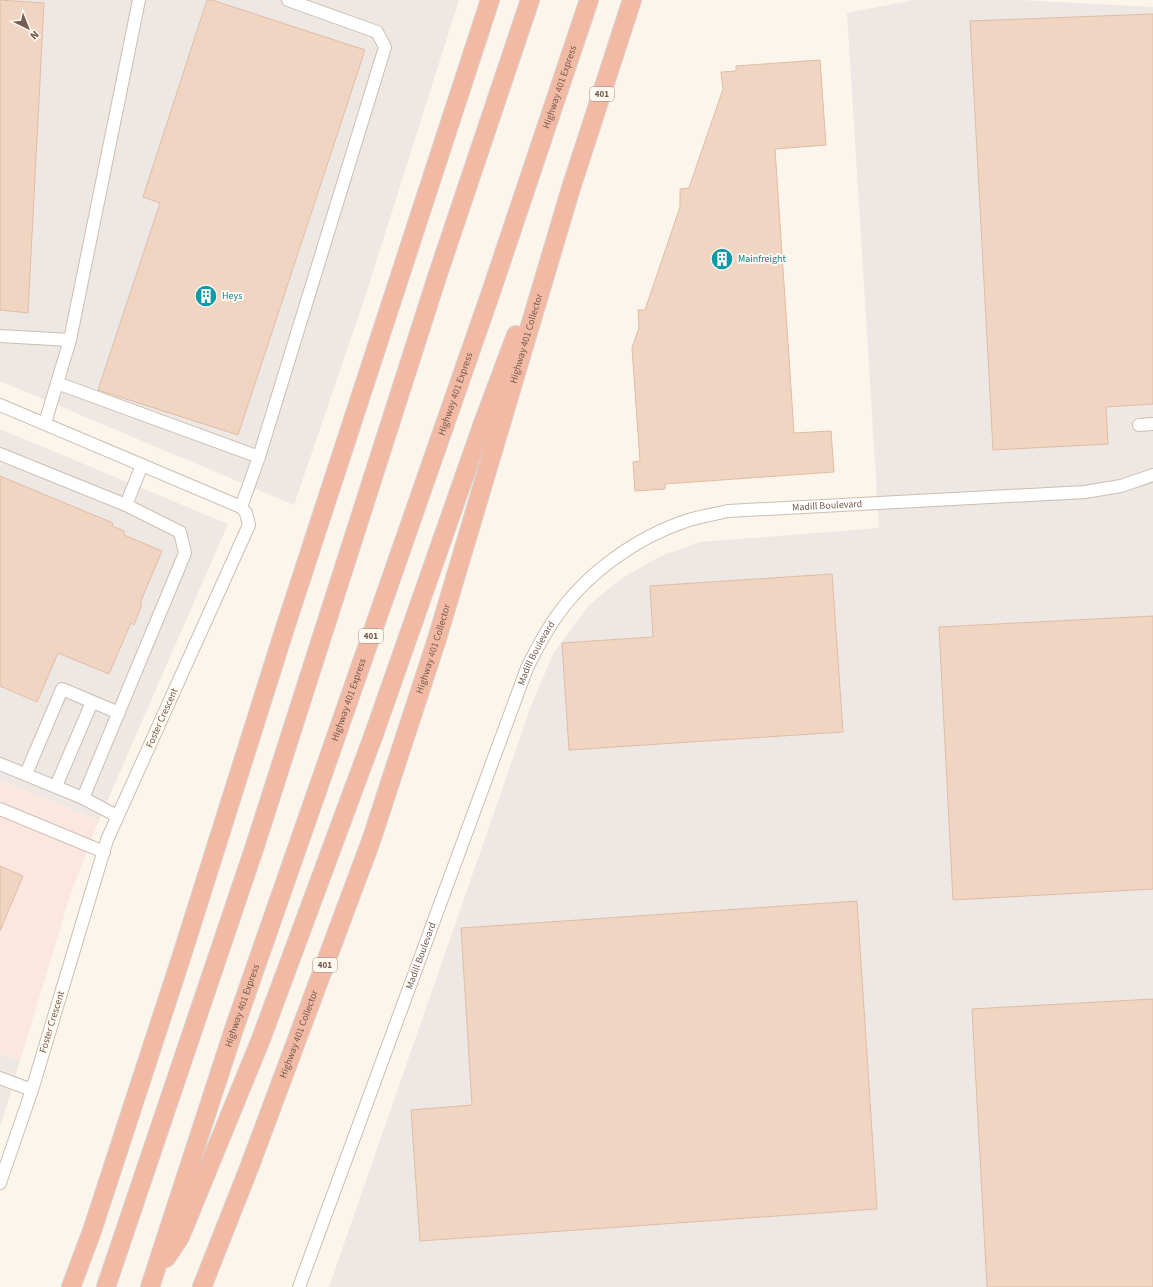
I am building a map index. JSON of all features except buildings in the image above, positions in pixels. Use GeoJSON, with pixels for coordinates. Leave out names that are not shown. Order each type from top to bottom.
{"type":"FeatureCollection","features":[{"type":"Feature","properties":{"kind":"highway"},"geometry":{"type":"LineString","coordinates":[[71,1287],[92,1231],[285,628],[490,0]]}},
{"type":"Feature","properties":{"kind":"highway"},"geometry":{"type":"LineString","coordinates":[[106,1287],[254,849],[437,277],[530,0]]}},
{"type":"Feature","properties":{"kind":"highway","name":"Highway 401 Express"},"geometry":{"type":"LineString","coordinates":[[152,1280],[237,1022],[490,295],[589,0]]}},
{"type":"Feature","properties":{"kind":"highway","name":"Highway 401 Collector"},"geometry":{"type":"LineString","coordinates":[[202,1287],[249,1168],[376,826],[437,639],[571,188],[632,0]]}},
{"type":"Feature","properties":{"kind":"highway"},"geometry":{"type":"LineString","coordinates":[[152,1280],[180,1237],[261,1039],[371,742],[482,426],[571,188]]}},
{"type":"Feature","properties":{"kind":"highway"},"geometry":{"type":"LineString","coordinates":[[214,1287],[249,1168]]}},
{"type":"Feature","properties":{"kind":"street"},"geometry":{"type":"LineString","coordinates":[[45,423],[70,340],[139,0]]}},
{"type":"Feature","properties":{"kind":"street"},"geometry":{"type":"LineString","coordinates":[[0,405],[241,507],[259,457],[385,47],[376,32],[288,0]]}},
{"type":"Feature","properties":{"kind":"street"},"geometry":{"type":"LineString","coordinates":[[0,336],[70,340]]}},
{"type":"Feature","properties":{"kind":"street"},"geometry":{"type":"LineString","coordinates":[[57,383],[259,457]]}},
{"type":"Feature","properties":{"kind":"street"},"geometry":{"type":"LineString","coordinates":[[1139,424],[1153,424]]}},
{"type":"Feature","properties":{"kind":"street"},"geometry":{"type":"LineString","coordinates":[[0,454],[126,505],[180,532],[185,553],[83,798]]}},
{"type":"Feature","properties":{"kind":"street"},"geometry":{"type":"LineString","coordinates":[[126,505],[142,466]]}},
{"type":"Feature","properties":{"kind":"street","name":"Madill Boulevard"},"geometry":{"type":"LineString","coordinates":[[299,1287],[527,668],[539,643],[554,619],[592,576],[638,543],[663,530],[690,520],[728,511],[1085,492],[1121,486],[1153,475]]}},
{"type":"Feature","properties":{"kind":"street","name":"Foster Crescent"},"geometry":{"type":"LineString","coordinates":[[0,1183],[32,1090],[104,852],[117,816],[249,525],[246,513],[241,507]]}},
{"type":"Feature","properties":{"kind":"street"},"geometry":{"type":"LineString","coordinates":[[26,774],[62,689],[119,713]]}},
{"type":"Feature","properties":{"kind":"street"},"geometry":{"type":"LineString","coordinates":[[56,786],[92,702]]}},
{"type":"Feature","properties":{"kind":"street"},"geometry":{"type":"LineString","coordinates":[[0,764],[83,798],[117,816]]}},
{"type":"Feature","properties":{"kind":"street"},"geometry":{"type":"LineString","coordinates":[[0,809],[104,852]]}},
{"type":"Feature","properties":{"kind":"street"},"geometry":{"type":"LineString","coordinates":[[0,1078],[32,1090]]}},
{"type":"Feature","properties":{"kind":"shaded area"},"geometry":{"type":"Polygon","coordinates":[[[0,0],[459,0],[365,297],[294,505],[0,381],[0,0]]]}},
{"type":"Feature","properties":{"kind":"shaded area"},"geometry":{"type":"Polygon","coordinates":[[[914,0],[1020,0],[1153,7],[1153,1287],[329,1287],[531,706],[553,654],[588,606],[622,578],[661,556],[700,542],[879,528],[847,13],[914,0]]]}},
{"type":"Feature","properties":{"kind":"shaded area"},"geometry":{"type":"Polygon","coordinates":[[[0,429],[228,524],[99,820],[0,780],[0,429]]]}},
{"type":"Feature","properties":{"kind":"shaded area"},"geometry":{"type":"Polygon","coordinates":[[[0,780],[99,820],[69,899],[20,1061],[0,1053],[0,780]]]}},
{"type":"Feature","properties":{"kind":"shaded area"},"geometry":{"type":"Polygon","coordinates":[[[0,1053],[20,1061],[0,1127],[0,1053]]]}},
{"type":"Feature","properties":{"kind":"place","name":"Mainfreight"},"geometry":{"type":"Point","coordinates":[722,259]}},
{"type":"Feature","properties":{"kind":"place","name":"Heys"},"geometry":{"type":"Point","coordinates":[206,296]}}]}
